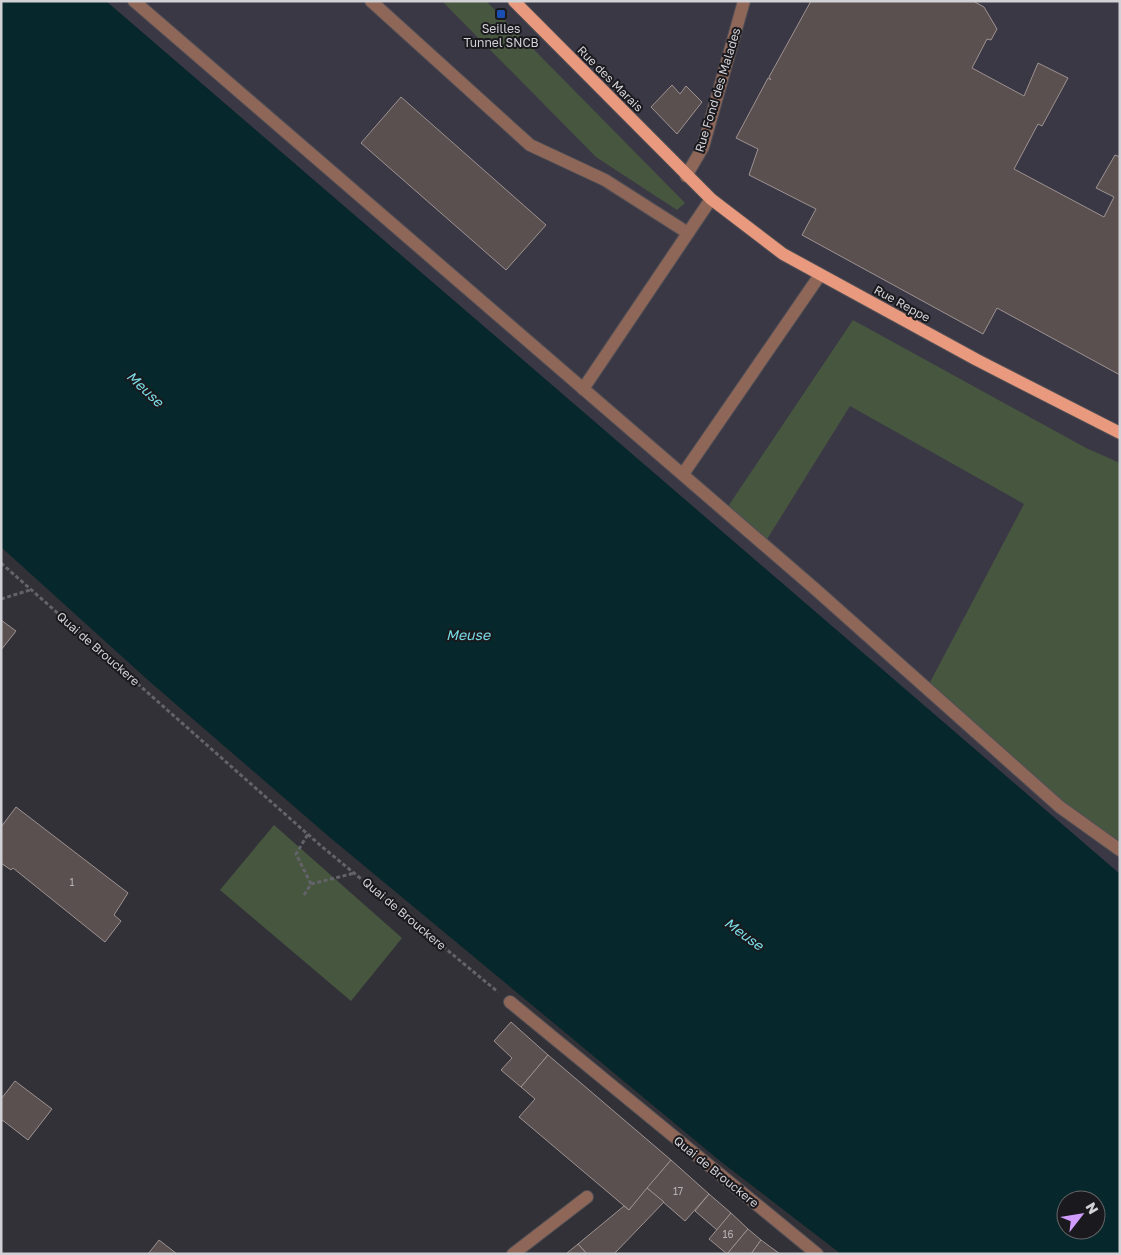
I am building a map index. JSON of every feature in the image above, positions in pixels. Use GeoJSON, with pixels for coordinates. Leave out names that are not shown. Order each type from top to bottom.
{"type":"FeatureCollection","features":[{"type":"Feature","properties":{"kind":"main road","name":"Rue des Marais"},"geometry":{"type":"LineString","coordinates":[[514,1],[686,176]]}},
{"type":"Feature","properties":{"kind":"main road","name":"Rue Reppe"},"geometry":{"type":"LineString","coordinates":[[686,176],[711,200],[783,254],[977,360],[1120,433]]}},
{"type":"Feature","properties":{"kind":"street"},"geometry":{"type":"LineString","coordinates":[[134,1],[814,588],[1060,807],[1120,850]]}},
{"type":"Feature","properties":{"kind":"street"},"geometry":{"type":"LineString","coordinates":[[371,1],[530,145],[605,180],[688,233]]}},
{"type":"Feature","properties":{"kind":"street","name":"Rue Fond des Malades"},"geometry":{"type":"LineString","coordinates":[[686,176],[703,147],[744,1]]}},
{"type":"Feature","properties":{"kind":"street"},"geometry":{"type":"LineString","coordinates":[[583,389],[711,200]]}},
{"type":"Feature","properties":{"kind":"street"},"geometry":{"type":"LineString","coordinates":[[683,474],[820,274]]}},
{"type":"Feature","properties":{"kind":"street","name":"Quai de Brouckere"},"geometry":{"type":"LineString","coordinates":[[510,1002],[817,1254]]}},
{"type":"Feature","properties":{"kind":"street"},"geometry":{"type":"LineString","coordinates":[[513,1254],[587,1197]]}},
{"type":"Feature","properties":{"kind":"path","name":"Quai de Brouckere"},"geometry":{"type":"LineString","coordinates":[[1,563],[308,834],[510,1002]]}},
{"type":"Feature","properties":{"kind":"path"},"geometry":{"type":"LineString","coordinates":[[1,599],[31,590]]}},
{"type":"Feature","properties":{"kind":"path"},"geometry":{"type":"LineString","coordinates":[[308,834],[296,854],[311,884]]}},
{"type":"Feature","properties":{"kind":"path"},"geometry":{"type":"LineString","coordinates":[[304,895],[311,884],[355,873]]}},
{"type":"Feature","properties":{"kind":"shaded area"},"geometry":{"type":"Polygon","coordinates":[[[106,1],[1120,1],[1120,874],[1101,861],[106,1]]]}},
{"type":"Feature","properties":{"kind":"green space"},"geometry":{"type":"Polygon","coordinates":[[[442,1],[486,1],[685,203],[677,210],[596,157],[442,1]]]}},
{"type":"Feature","properties":{"kind":"green space"},"geometry":{"type":"Polygon","coordinates":[[[853,320],[1086,448],[1120,463],[1120,850],[927,688],[1024,504],[850,406],[764,544],[725,511],[853,320]]]}},
{"type":"Feature","properties":{"kind":"green space"},"geometry":{"type":"Polygon","coordinates":[[[274,825],[402,938],[351,1001],[220,890],[274,825]]]}},
{"type":"Feature","properties":{"kind":"water","name":"Meuse"},"geometry":{"type":"Polygon","coordinates":[[[1,1],[106,1],[1120,874],[1120,1254],[841,1254],[720,1161],[327,835],[149,681],[1,547],[1,1]]]}},
{"type":"Feature","properties":{"kind":"building"},"geometry":{"type":"Polygon","coordinates":[[[811,1],[973,1],[984,7],[997,29],[991,40],[987,39],[972,68],[1024,96],[1038,63],[1068,78],[1042,126],[1038,124],[1014,169],[1104,217],[1114,197],[1096,188],[1115,155],[1120,157],[1120,375],[997,308],[983,334],[802,235],[816,209],[749,175],[758,149],[736,138],[768,78],[771,80],[769,77],[811,1]]]}},
{"type":"Feature","properties":{"kind":"building"},"geometry":{"type":"Polygon","coordinates":[[[672,85],[680,94],[686,86],[702,102],[677,134],[651,107],[672,85]]]}},
{"type":"Feature","properties":{"kind":"building"},"geometry":{"type":"Polygon","coordinates":[[[401,97],[546,225],[506,270],[361,143],[401,97]]]}},
{"type":"Feature","properties":{"kind":"building"},"geometry":{"type":"Polygon","coordinates":[[[1,620],[16,631],[1,650],[1,620]]]}},
{"type":"Feature","properties":{"kind":"building"},"geometry":{"type":"Polygon","coordinates":[[[16,807],[128,893],[114,915],[121,921],[105,942],[13,868],[11,870],[1,863],[1,827],[16,807]]]}},
{"type":"Feature","properties":{"kind":"building"},"geometry":{"type":"Polygon","coordinates":[[[511,1022],[548,1055],[521,1087],[501,1070],[512,1058],[494,1041],[511,1022]]]}},
{"type":"Feature","properties":{"kind":"building"},"geometry":{"type":"Polygon","coordinates":[[[548,1055],[671,1160],[629,1210],[519,1117],[535,1099],[521,1087],[548,1055]]]}},
{"type":"Feature","properties":{"kind":"building"},"geometry":{"type":"Polygon","coordinates":[[[15,1081],[52,1109],[28,1140],[1,1119],[1,1099],[15,1081]]]}},
{"type":"Feature","properties":{"kind":"building"},"geometry":{"type":"Polygon","coordinates":[[[671,1160],[709,1194],[685,1221],[647,1188],[671,1160]]]}},
{"type":"Feature","properties":{"kind":"building"},"geometry":{"type":"Polygon","coordinates":[[[647,1188],[664,1202],[614,1254],[587,1254],[578,1244],[624,1206],[629,1210],[647,1188]]]}},
{"type":"Feature","properties":{"kind":"building"},"geometry":{"type":"Polygon","coordinates":[[[709,1194],[731,1213],[717,1230],[695,1211],[709,1194]]]}},
{"type":"Feature","properties":{"kind":"building"},"geometry":{"type":"Polygon","coordinates":[[[731,1213],[748,1229],[727,1254],[709,1239],[731,1213]]]}},
{"type":"Feature","properties":{"kind":"building"},"geometry":{"type":"Polygon","coordinates":[[[748,1229],[761,1240],[751,1254],[727,1254],[748,1229]]]}},
{"type":"Feature","properties":{"kind":"building"},"geometry":{"type":"Polygon","coordinates":[[[159,1240],[177,1254],[148,1254],[159,1240]]]}},
{"type":"Feature","properties":{"kind":"building"},"geometry":{"type":"Polygon","coordinates":[[[761,1240],[780,1254],[751,1254],[761,1240]]]}},
{"type":"Feature","properties":{"kind":"building"},"geometry":{"type":"Polygon","coordinates":[[[578,1244],[587,1254],[566,1254],[567,1253],[578,1244]]]}},
{"type":"Feature","properties":{"kind":"place","name":"Seilles Tunnel SNCB"},"geometry":{"type":"Point","coordinates":[501,14]}}]}
